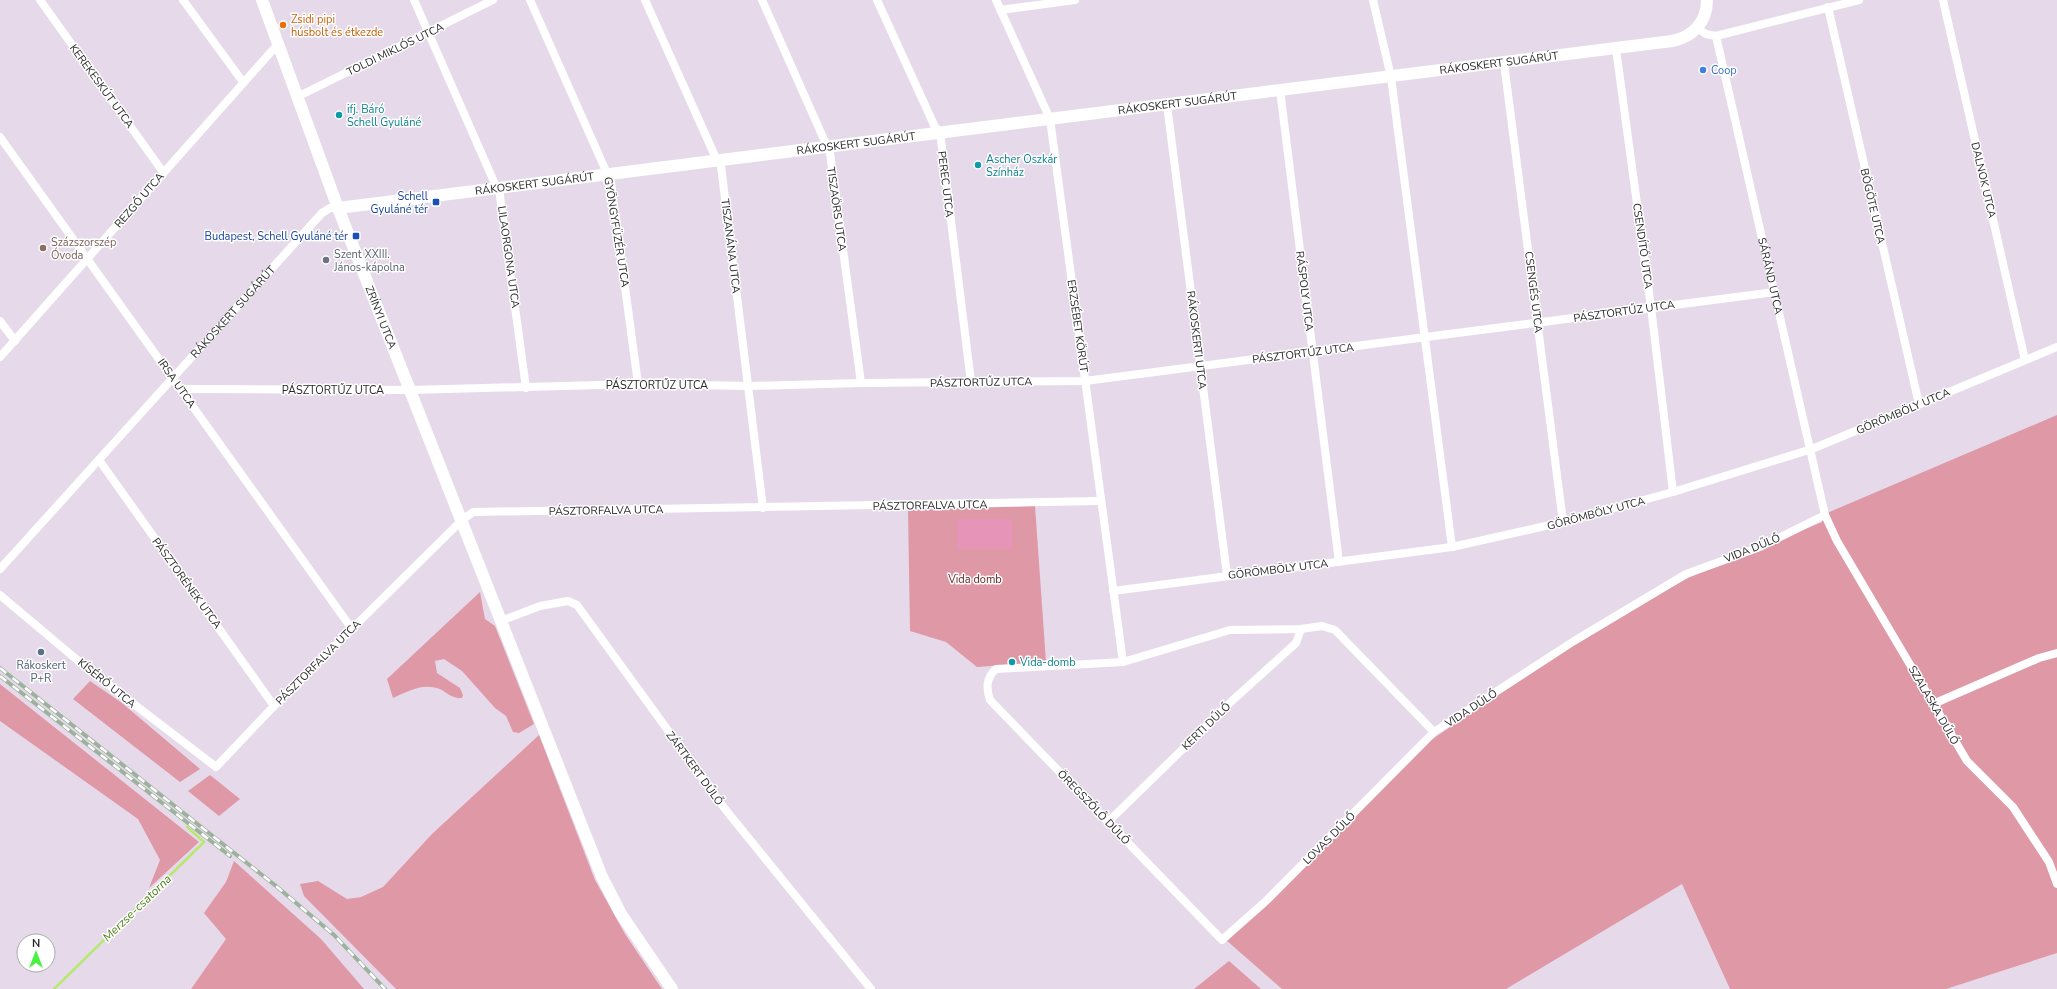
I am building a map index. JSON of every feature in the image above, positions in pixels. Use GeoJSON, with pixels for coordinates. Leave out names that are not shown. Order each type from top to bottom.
{"type":"FeatureCollection","features":[{"type":"Feature","properties":{"kind":"street","name":"KEREKESKÚT UTCA"},"geometry":{"type":"LineString","coordinates":[[40,0],[163,172]]}},
{"type":"Feature","properties":{"kind":"street"},"geometry":{"type":"LineString","coordinates":[[183,0],[243,82]]}},
{"type":"Feature","properties":{"kind":"street","name":"ZRÍNYI UTCA"},"geometry":{"type":"LineString","coordinates":[[262,0],[338,208],[602,877],[622,914],[672,989]]}},
{"type":"Feature","properties":{"kind":"street","name":"LILAORGONA UTCA"},"geometry":{"type":"LineString","coordinates":[[414,0],[495,184],[499,189],[526,388]]}},
{"type":"Feature","properties":{"kind":"street","name":"TOLDI MIKLÓS UTCA"},"geometry":{"type":"LineString","coordinates":[[297,98],[493,0]]}},
{"type":"Feature","properties":{"kind":"street","name":"GYÖNGYFÜZÉR UTCA"},"geometry":{"type":"LineString","coordinates":[[530,0],[606,171],[610,175],[638,384]]}},
{"type":"Feature","properties":{"kind":"street","name":"TISZANÁNA UTCA"},"geometry":{"type":"LineString","coordinates":[[645,0],[715,156],[721,166],[763,508]]}},
{"type":"Feature","properties":{"kind":"street","name":"TISZAÖRS UTCA"},"geometry":{"type":"LineString","coordinates":[[762,0],[831,159],[861,383]]}},
{"type":"Feature","properties":{"kind":"street","name":"PEREC UTCA"},"geometry":{"type":"LineString","coordinates":[[877,0],[935,127],[940,132],[971,382]]}},
{"type":"Feature","properties":{"kind":"street","name":"ERZSÉBET KÖRÚT"},"geometry":{"type":"LineString","coordinates":[[996,0],[1050,119],[1100,501],[1123,662]]}},
{"type":"Feature","properties":{"kind":"street"},"geometry":{"type":"LineString","coordinates":[[1000,10],[1075,0]]}},
{"type":"Feature","properties":{"kind":"street"},"geometry":{"type":"LineString","coordinates":[[1373,0],[1392,76],[1424,338],[1452,547]]}},
{"type":"Feature","properties":{"kind":"street"},"geometry":{"type":"LineString","coordinates":[[1707,0],[1705,14],[1697,28],[1706,34],[1716,36],[1859,0]]}},
{"type":"Feature","properties":{"kind":"street","name":"DALNOK UTCA"},"geometry":{"type":"LineString","coordinates":[[1943,0],[2025,360]]}},
{"type":"Feature","properties":{"kind":"street","name":"BÖGÖTE UTCA"},"geometry":{"type":"LineString","coordinates":[[1828,7],[1919,404]]}},
{"type":"Feature","properties":{"kind":"street","name":"RÁKOSKERT SUGÁRÚT"},"geometry":{"type":"LineString","coordinates":[[0,570],[322,212],[330,208],[499,189],[940,132],[1167,105],[1679,40],[1697,28]]}},
{"type":"Feature","properties":{"kind":"street","name":"SÁRÁND UTCA"},"geometry":{"type":"LineString","coordinates":[[1716,36],[1812,449],[1825,515]]}},
{"type":"Feature","properties":{"kind":"street","name":"REZGŐ UTCA"},"geometry":{"type":"LineString","coordinates":[[0,357],[278,44]]}},
{"type":"Feature","properties":{"kind":"street","name":"CSENDÍTŐ UTCA"},"geometry":{"type":"LineString","coordinates":[[1616,48],[1651,307],[1673,492]]}},
{"type":"Feature","properties":{"kind":"street","name":"CSENGÉS UTCA"},"geometry":{"type":"LineString","coordinates":[[1504,63],[1563,522]]}},
{"type":"Feature","properties":{"kind":"street","name":"RÁSPOLY UTCA"},"geometry":{"type":"LineString","coordinates":[[1280,90],[1339,562]]}},
{"type":"Feature","properties":{"kind":"street","name":"RÁKOSKERTI UTCA"},"geometry":{"type":"LineString","coordinates":[[1167,105],[1227,575]]}},
{"type":"Feature","properties":{"kind":"street","name":"IRSA UTCA"},"geometry":{"type":"LineString","coordinates":[[0,137],[87,260],[174,377],[181,389],[352,629]]}},
{"type":"Feature","properties":{"kind":"street","name":"PÁSZTORTŰZ UTCA"},"geometry":{"type":"LineString","coordinates":[[181,389],[410,390],[638,384],[749,386],[861,383],[1085,381],[1775,292]]}},
{"type":"Feature","properties":{"kind":"street"},"geometry":{"type":"LineString","coordinates":[[0,321],[15,341]]}},
{"type":"Feature","properties":{"kind":"street","name":"GÖRÖMBÖLY UTCA"},"geometry":{"type":"LineString","coordinates":[[1113,591],[1452,547],[1563,522],[1673,492],[1812,449],[2057,347]]}},
{"type":"Feature","properties":{"kind":"street","name":"PÁSZTORÉNEK UTCA"},"geometry":{"type":"LineString","coordinates":[[99,460],[274,706]]}},
{"type":"Feature","properties":{"kind":"street","name":"PÁSZTORFALVA UTCA"},"geometry":{"type":"LineString","coordinates":[[216,768],[274,706],[461,521],[473,512],[1100,501]]}},
{"type":"Feature","properties":{"kind":"street","name":"SZALASKA DŰLŐ"},"geometry":{"type":"LineString","coordinates":[[1825,515],[1837,541],[1967,761],[2014,807],[2049,862],[2057,884]]}},
{"type":"Feature","properties":{"kind":"street","name":"VIDA DŰLŐ"},"geometry":{"type":"LineString","coordinates":[[996,669],[1123,662],[1230,630],[1301,629],[1322,626],[1335,630],[1434,732],[1574,641],[1686,574],[1760,547],[1825,515]]}},
{"type":"Feature","properties":{"kind":"street","name":"KÍSÉRŐ UTCA"},"geometry":{"type":"LineString","coordinates":[[0,595],[94,673],[216,768]]}},
{"type":"Feature","properties":{"kind":"street","name":"ZÁRTKERT DŰLŐ"},"geometry":{"type":"LineString","coordinates":[[501,621],[540,606],[568,601],[577,605],[725,809],[871,989]]}},
{"type":"Feature","properties":{"kind":"street","name":"KERTI DŰLŐ"},"geometry":{"type":"LineString","coordinates":[[1108,822],[1233,700],[1296,643],[1301,629]]}},
{"type":"Feature","properties":{"kind":"street"},"geometry":{"type":"LineString","coordinates":[[1933,704],[2039,658],[2057,653]]}},
{"type":"Feature","properties":{"kind":"street","name":"ÖREGSZŐLŐ DŰLŐ"},"geometry":{"type":"LineString","coordinates":[[996,669],[990,674],[987,682],[987,691],[990,700],[1222,940]]}},
{"type":"Feature","properties":{"kind":"street","name":"LOVAS DŰLŐ"},"geometry":{"type":"LineString","coordinates":[[1222,940],[1266,901],[1434,732]]}},
{"type":"Feature","properties":{"kind":"green space"},"geometry":{"type":"Polygon","coordinates":[[[2057,415],[2057,953],[1946,989],[1730,989],[1682,884],[1506,989],[1282,989],[1226,940],[1431,740],[1561,652],[1574,641],[1690,577],[1822,522],[1820,516],[2057,415]]]}},
{"type":"Feature","properties":{"kind":"green space","name":"Vida domb"},"geometry":{"type":"Polygon","coordinates":[[[1035,506],[1046,662],[977,667],[946,642],[910,631],[908,510],[1035,506]]]}},
{"type":"Feature","properties":{"kind":"green space"},"geometry":{"type":"Polygon","coordinates":[[[480,592],[485,619],[495,626],[534,724],[519,733],[513,732],[506,716],[495,708],[462,671],[444,659],[435,661],[437,673],[460,688],[463,695],[462,698],[454,697],[435,688],[423,687],[393,698],[387,679],[480,592]]]}},
{"type":"Feature","properties":{"kind":"green space"},"geometry":{"type":"Polygon","coordinates":[[[90,681],[122,703],[200,769],[180,782],[73,699],[90,681]]]}},
{"type":"Feature","properties":{"kind":"green space"},"geometry":{"type":"Polygon","coordinates":[[[0,684],[199,842],[149,888],[160,860],[138,819],[0,721],[0,684]]]}},
{"type":"Feature","properties":{"kind":"green space"},"geometry":{"type":"Polygon","coordinates":[[[539,735],[595,880],[625,934],[662,989],[396,989],[304,896],[300,884],[318,881],[347,899],[361,897],[383,887],[432,834],[539,735]]]}},
{"type":"Feature","properties":{"kind":"green space"},"geometry":{"type":"Polygon","coordinates":[[[210,775],[240,799],[219,816],[188,791],[210,775]]]}},
{"type":"Feature","properties":{"kind":"green space"},"geometry":{"type":"Polygon","coordinates":[[[234,861],[321,939],[364,989],[191,989],[226,939],[204,913],[226,882],[234,861]]]}},
{"type":"Feature","properties":{"kind":"green space"},"geometry":{"type":"Polygon","coordinates":[[[1229,961],[1261,989],[1194,989],[1229,961]]]}},
{"type":"Feature","properties":{"kind":"shaded area"},"geometry":{"type":"Polygon","coordinates":[[[957,519],[1012,519],[1012,549],[957,549],[957,519]]]}},
{"type":"Feature","properties":{"kind":"waterway","name":"Merzse-csatorna"},"geometry":{"type":"LineString","coordinates":[[54,989],[204,842],[187,827]]}},
{"type":"Feature","properties":{"kind":"railway"},"geometry":{"type":"LineString","coordinates":[[0,668],[276,886],[334,935],[385,989]]}},
{"type":"Feature","properties":{"kind":"railway"},"geometry":{"type":"LineString","coordinates":[[0,676],[230,856]]}},
{"type":"Feature","properties":{"kind":"place","name":"Zsidi pipi húsbolt és étkezde"},"geometry":{"type":"Point","coordinates":[283,25]}},
{"type":"Feature","properties":{"kind":"place","name":"Coop"},"geometry":{"type":"Point","coordinates":[1703,70]}},
{"type":"Feature","properties":{"kind":"place","name":"ifj. Báró Schell Gyuláné"},"geometry":{"type":"Point","coordinates":[339,115]}},
{"type":"Feature","properties":{"kind":"place","name":"Ascher Oszkár Színház"},"geometry":{"type":"Point","coordinates":[978,165]}},
{"type":"Feature","properties":{"kind":"place","name":"Schell Gyuláné tér"},"geometry":{"type":"Point","coordinates":[436,202]}},
{"type":"Feature","properties":{"kind":"place","name":"Budapest, Schell Gyuláné tér"},"geometry":{"type":"Point","coordinates":[356,236]}},
{"type":"Feature","properties":{"kind":"place","name":"Százszorszép Óvoda"},"geometry":{"type":"Point","coordinates":[43,248]}},
{"type":"Feature","properties":{"kind":"place","name":"Szent XXIII. János-kápolna"},"geometry":{"type":"Point","coordinates":[326,260]}},
{"type":"Feature","properties":{"kind":"place","name":"Rákoskert P+R"},"geometry":{"type":"Point","coordinates":[41,652]}},
{"type":"Feature","properties":{"kind":"place","name":"Vida-domb"},"geometry":{"type":"Point","coordinates":[1012,662]}}]}
